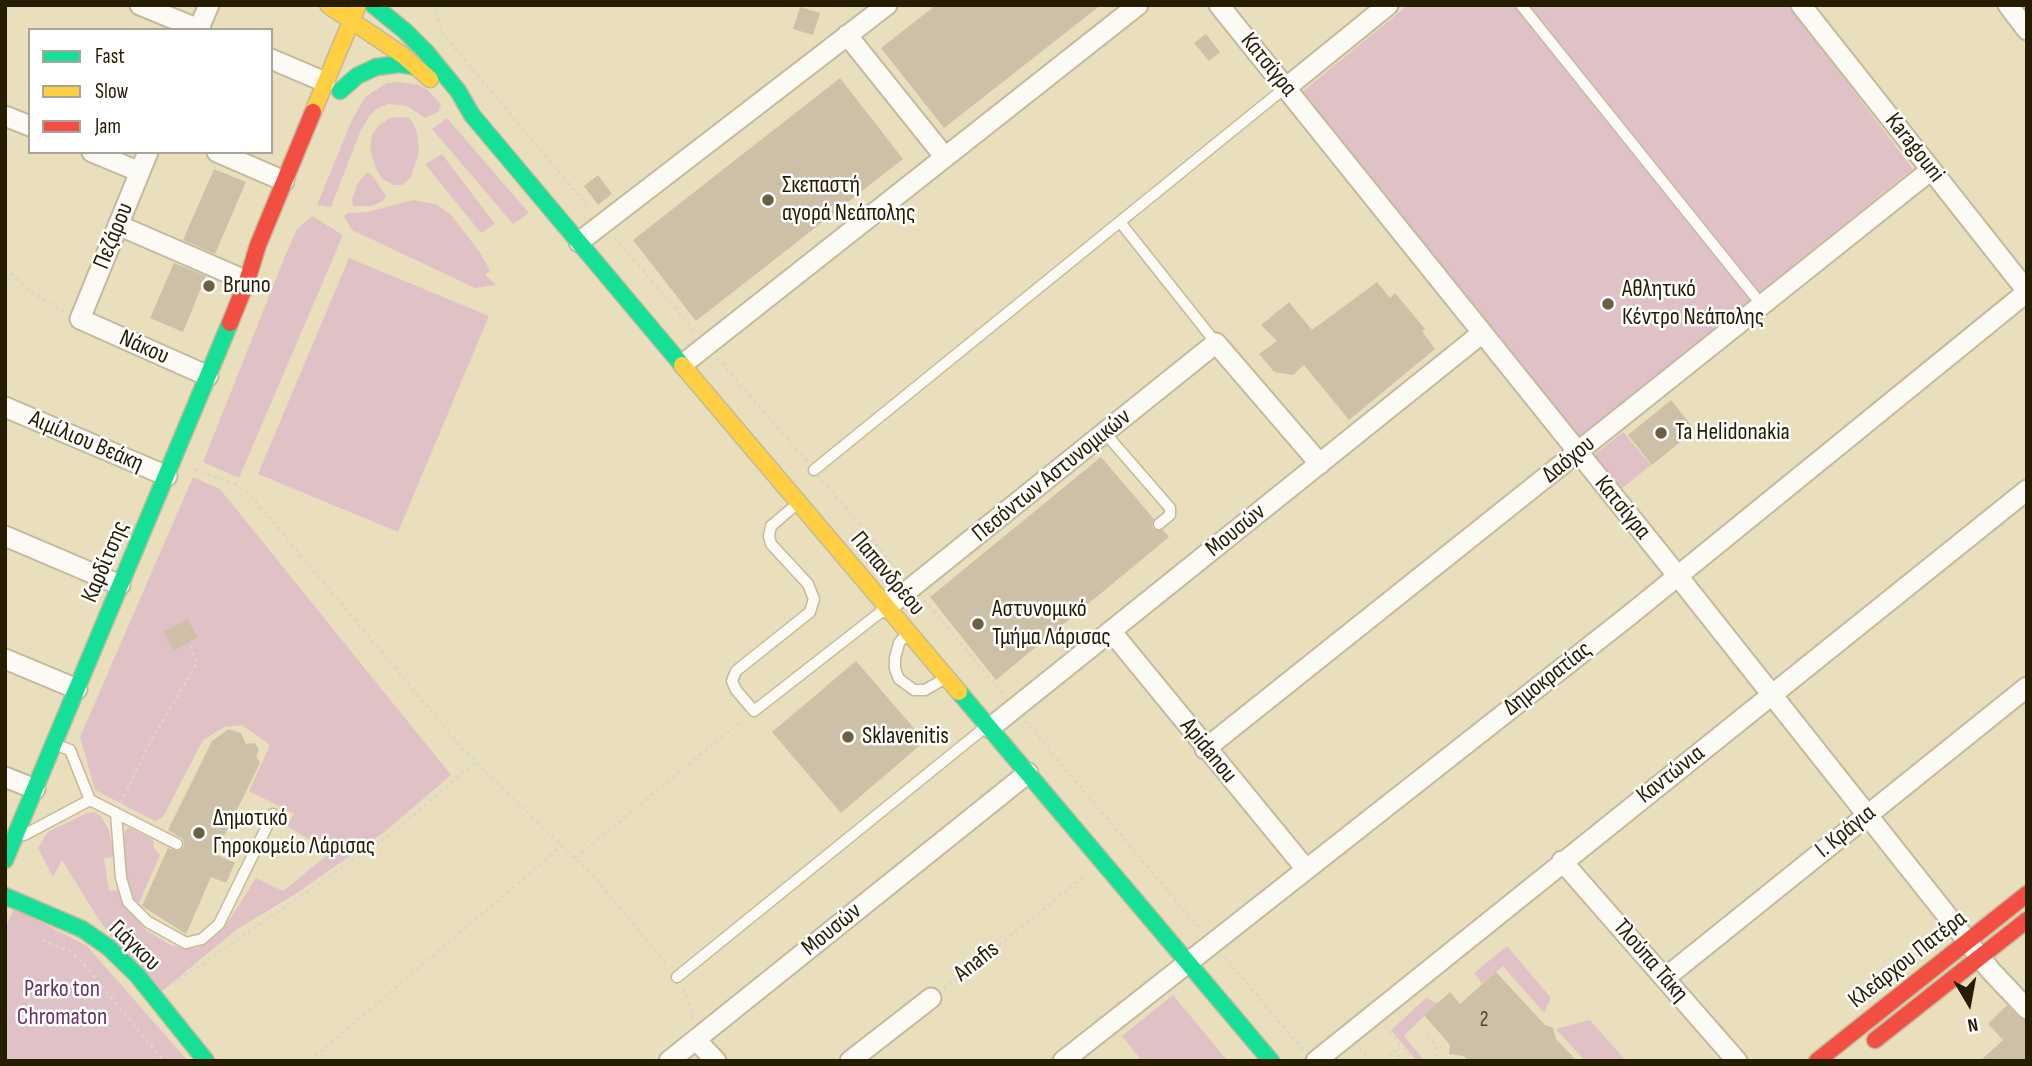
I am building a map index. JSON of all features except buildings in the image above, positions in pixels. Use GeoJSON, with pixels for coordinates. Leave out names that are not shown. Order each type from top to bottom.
{"type":"FeatureCollection","features":[{"type":"Feature","properties":{"kind":"street"},"geometry":{"type":"LineString","coordinates":[[140,5],[197,28]]}},
{"type":"Feature","properties":{"kind":"street"},"geometry":{"type":"LineString","coordinates":[[199,28],[209,5]]}},
{"type":"Feature","properties":{"kind":"street"},"geometry":{"type":"LineString","coordinates":[[328,5],[417,67],[472,115]]}},
{"type":"Feature","properties":{"kind":"street"},"geometry":{"type":"LineString","coordinates":[[579,242],[887,5]]}},
{"type":"Feature","properties":{"kind":"street"},"geometry":{"type":"LineString","coordinates":[[683,364],[1138,5]]}},
{"type":"Feature","properties":{"kind":"street","name":"Κατσίγρα"},"geometry":{"type":"LineString","coordinates":[[1219,5],[1980,957],[2027,1009]]}},
{"type":"Feature","properties":{"kind":"street"},"geometry":{"type":"LineString","coordinates":[[1287,87],[1388,5]]}},
{"type":"Feature","properties":{"kind":"street","name":"Karagouni"},"geometry":{"type":"LineString","coordinates":[[1801,5],[2027,291]]}},
{"type":"Feature","properties":{"kind":"street"},"geometry":{"type":"LineString","coordinates":[[2008,5],[2027,30]]}},
{"type":"Feature","properties":{"kind":"street"},"geometry":{"type":"LineString","coordinates":[[370,6],[405,31],[427,53],[458,91],[472,115]]}},
{"type":"Feature","properties":{"kind":"street","name":"Καρδίτσης"},"geometry":{"type":"LineString","coordinates":[[333,92],[358,27],[370,6]]}},
{"type":"Feature","properties":{"kind":"street"},"geometry":{"type":"LineString","coordinates":[[408,13],[427,53]]}},
{"type":"Feature","properties":{"kind":"street","name":"Καρδίτσης"},"geometry":{"type":"LineString","coordinates":[[5,860],[167,476],[247,281],[258,245],[284,181],[356,53],[358,27]]}},
{"type":"Feature","properties":{"kind":"street"},"geometry":{"type":"LineString","coordinates":[[848,36],[944,156]]}},
{"type":"Feature","properties":{"kind":"street"},"geometry":{"type":"LineString","coordinates":[[273,60],[333,92],[376,67],[396,64],[417,67]]}},
{"type":"Feature","properties":{"kind":"street","name":"Παπανδρέου"},"geometry":{"type":"LineString","coordinates":[[472,115],[1266,1055]]}},
{"type":"Feature","properties":{"kind":"street"},"geometry":{"type":"LineString","coordinates":[[5,116],[28,125]]}},
{"type":"Feature","properties":{"kind":"street","name":"Καρδίτσης"},"geometry":{"type":"LineString","coordinates":[[247,281],[270,252],[314,153]]}},
{"type":"Feature","properties":{"kind":"street"},"geometry":{"type":"LineString","coordinates":[[97,154],[140,173]]}},
{"type":"Feature","properties":{"kind":"street","name":"Πεζάρου"},"geometry":{"type":"LineString","coordinates":[[80,319],[147,154]]}},
{"type":"Feature","properties":{"kind":"street"},"geometry":{"type":"LineString","coordinates":[[222,154],[284,181]]}},
{"type":"Feature","properties":{"kind":"street","name":"Δαόχου"},"geometry":{"type":"LineString","coordinates":[[1205,748],[1931,170]]}},
{"type":"Feature","properties":{"kind":"street"},"geometry":{"type":"LineString","coordinates":[[118,225],[247,281]]}},
{"type":"Feature","properties":{"kind":"street","name":"Δημοκρατίας"},"geometry":{"type":"LineString","coordinates":[[1063,1061],[1631,614],[2027,291]]}},
{"type":"Feature","properties":{"kind":"street","name":"Νάκου"},"geometry":{"type":"LineString","coordinates":[[80,319],[208,376]]}},
{"type":"Feature","properties":{"kind":"street","name":"Μουσών"},"geometry":{"type":"LineString","coordinates":[[989,727],[1015,709],[1482,334]]}},
{"type":"Feature","properties":{"kind":"street"},"geometry":{"type":"LineString","coordinates":[[1216,343],[1320,464]]}},
{"type":"Feature","properties":{"kind":"street","name":"Πεσόντων Αστυνομικών"},"geometry":{"type":"LineString","coordinates":[[887,608],[1216,343]]}},
{"type":"Feature","properties":{"kind":"street","name":"Αιμίλιου Βεάκη"},"geometry":{"type":"LineString","coordinates":[[5,407],[167,476]]}},
{"type":"Feature","properties":{"kind":"street","name":"Καντώνια"},"geometry":{"type":"LineString","coordinates":[[1310,1056],[1374,1013],[2027,490]]}},
{"type":"Feature","properties":{"kind":"street"},"geometry":{"type":"LineString","coordinates":[[5,537],[120,585]]}},
{"type":"Feature","properties":{"kind":"street","name":"Apidanou"},"geometry":{"type":"LineString","coordinates":[[1111,631],[1306,869]]}},
{"type":"Feature","properties":{"kind":"street"},"geometry":{"type":"LineString","coordinates":[[5,659],[76,689]]}},
{"type":"Feature","properties":{"kind":"street","name":"Ι. Κράγια"},"geometry":{"type":"LineString","coordinates":[[1665,978],[2027,687]]}},
{"type":"Feature","properties":{"kind":"street","name":"Μουσών"},"geometry":{"type":"LineString","coordinates":[[669,1061],[1028,773]]}},
{"type":"Feature","properties":{"kind":"street"},"geometry":{"type":"LineString","coordinates":[[5,777],[35,789]]}},
{"type":"Feature","properties":{"kind":"street","name":"Τλούπα Τάκη"},"geometry":{"type":"LineString","coordinates":[[1562,861],[1737,1061]]}},
{"type":"Feature","properties":{"kind":"street","name":"Κλεάρχου Πατέρα"},"geometry":{"type":"LineString","coordinates":[[1816,1061],[2027,894]]}},
{"type":"Feature","properties":{"kind":"street","name":"Γιάγκου"},"geometry":{"type":"LineString","coordinates":[[5,896],[82,929],[108,947],[137,975],[206,1061]]}},
{"type":"Feature","properties":{"kind":"street","name":"Κλεάρχου Πατέρα"},"geometry":{"type":"LineString","coordinates":[[1858,1053],[2027,920]]}},
{"type":"Feature","properties":{"kind":"street","name":"Anafis"},"geometry":{"type":"LineString","coordinates":[[850,1061],[931,999]]}},
{"type":"Feature","properties":{"kind":"street"},"geometry":{"type":"LineString","coordinates":[[696,1040],[716,1061]]}},
{"type":"Feature","properties":{"kind":"street"},"geometry":{"type":"LineString","coordinates":[[1245,1061],[1266,1055]]}},
{"type":"Feature","properties":{"kind":"lane"},"geometry":{"type":"LineString","coordinates":[[1521,5],[1761,304]]}},
{"type":"Feature","properties":{"kind":"lane"},"geometry":{"type":"LineString","coordinates":[[814,470],[1287,87]]}},
{"type":"Feature","properties":{"kind":"lane"},"geometry":{"type":"LineString","coordinates":[[1120,222],[1216,343]]}},
{"type":"Feature","properties":{"kind":"lane"},"geometry":{"type":"LineString","coordinates":[[1105,433],[1170,508],[1170,515],[1159,524]]}},
{"type":"Feature","properties":{"kind":"lane"},"geometry":{"type":"LineString","coordinates":[[797,503],[771,526],[769,536],[771,544],[808,584],[814,599],[810,612],[736,671],[733,681],[736,690],[754,711],[887,608]]}},
{"type":"Feature","properties":{"kind":"lane"},"geometry":{"type":"LineString","coordinates":[[907,632],[899,643],[895,658],[899,679],[914,690],[926,690],[947,677]]}},
{"type":"Feature","properties":{"kind":"lane"},"geometry":{"type":"LineString","coordinates":[[677,976],[989,727]]}},
{"type":"Feature","properties":{"kind":"lane"},"geometry":{"type":"LineString","coordinates":[[53,743],[70,750],[90,800],[177,844]]}},
{"type":"Feature","properties":{"kind":"lane"},"geometry":{"type":"LineString","coordinates":[[14,839],[90,800]]}},
{"type":"Feature","properties":{"kind":"lane"},"geometry":{"type":"LineString","coordinates":[[116,813],[121,878],[128,902],[148,922],[186,943],[202,939],[219,924],[273,814]]}},
{"type":"Feature","properties":{"kind":"path"},"geometry":{"type":"LineString","coordinates":[[433,5],[442,33],[1310,1056]]}},
{"type":"Feature","properties":{"kind":"path"},"geometry":{"type":"LineString","coordinates":[[5,268],[30,291],[80,319]]}},
{"type":"Feature","properties":{"kind":"path"},"geometry":{"type":"LineString","coordinates":[[190,468],[235,484],[250,494],[476,762],[597,880],[677,976],[688,999],[696,1040]]}},
{"type":"Feature","properties":{"kind":"path"},"geometry":{"type":"LineString","coordinates":[[116,813],[147,748],[197,663],[197,657],[189,642]]}},
{"type":"Feature","properties":{"kind":"path"},"geometry":{"type":"LineString","coordinates":[[575,858],[754,711]]}},
{"type":"Feature","properties":{"kind":"path"},"geometry":{"type":"LineString","coordinates":[[154,999],[388,836],[476,762]]}},
{"type":"Feature","properties":{"kind":"path"},"geometry":{"type":"LineString","coordinates":[[310,1061],[563,845]]}},
{"type":"Feature","properties":{"kind":"path","name":"Anafis"},"geometry":{"type":"LineString","coordinates":[[931,999],[1103,862]]}},
{"type":"Feature","properties":{"kind":"path"},"geometry":{"type":"LineString","coordinates":[[42,940],[69,951],[80,960],[164,1061]]}},
{"type":"Feature","properties":{"kind":"path"},"geometry":{"type":"LineString","coordinates":[[1374,1013],[1414,1061]]}},
{"type":"Feature","properties":{"kind":"path"},"geometry":{"type":"LineString","coordinates":[[1427,1037],[1436,1046],[1435,1061]]}},
{"type":"Feature","properties":{"kind":"path"},"geometry":{"type":"LineString","coordinates":[[1383,1061],[1395,1051],[1403,1061]]}},
{"type":"Feature","properties":{"kind":"green space","name":"Αθλητικό Κέντρο Νεάπολης"},"geometry":{"type":"Polygon","coordinates":[[[1408,5],[1788,5],[1913,169],[1578,438],[1302,92],[1408,5]]]}},
{"type":"Feature","properties":{"kind":"green space"},"geometry":{"type":"Polygon","coordinates":[[[387,83],[419,85],[428,90],[441,105],[438,112],[425,118],[407,106],[388,104],[378,108],[370,115],[360,132],[331,207],[317,205],[351,122],[365,97],[387,83]]]}},
{"type":"Feature","properties":{"kind":"green space"},"geometry":{"type":"Polygon","coordinates":[[[390,118],[409,118],[414,124],[419,152],[411,177],[402,185],[394,185],[382,179],[370,150],[372,135],[379,125],[390,118]]]}},
{"type":"Feature","properties":{"kind":"green space"},"geometry":{"type":"Polygon","coordinates":[[[447,118],[529,213],[513,224],[432,129],[447,118]]]}},
{"type":"Feature","properties":{"kind":"green space"},"geometry":{"type":"Polygon","coordinates":[[[442,154],[495,224],[481,233],[425,164],[442,154]]]}},
{"type":"Feature","properties":{"kind":"green space"},"geometry":{"type":"Polygon","coordinates":[[[367,172],[386,196],[383,201],[372,206],[353,206],[352,199],[358,183],[367,172]]]}},
{"type":"Feature","properties":{"kind":"green space"},"geometry":{"type":"Polygon","coordinates":[[[413,200],[436,204],[451,215],[479,251],[490,270],[485,275],[496,285],[475,288],[352,230],[344,216],[413,200]]]}},
{"type":"Feature","properties":{"kind":"green space"},"geometry":{"type":"Polygon","coordinates":[[[312,216],[343,235],[239,478],[203,462],[285,256],[297,229],[312,216]]]}},
{"type":"Feature","properties":{"kind":"green space"},"geometry":{"type":"Polygon","coordinates":[[[349,258],[489,316],[398,532],[258,474],[349,258]]]}},
{"type":"Feature","properties":{"kind":"green space"},"geometry":{"type":"Polygon","coordinates":[[[1623,432],[1651,465],[1621,489],[1594,455],[1623,432]]]}},
{"type":"Feature","properties":{"kind":"green space"},"geometry":{"type":"Polygon","coordinates":[[[193,477],[220,489],[451,775],[387,830],[297,893],[236,930],[161,992],[127,957],[99,920],[62,860],[53,877],[38,848],[48,832],[87,813],[94,812],[101,816],[109,830],[114,857],[104,858],[109,891],[119,890],[123,904],[146,930],[170,945],[187,949],[198,948],[230,919],[256,878],[283,891],[331,852],[286,826],[294,814],[249,791],[270,745],[242,725],[224,727],[203,740],[163,817],[155,821],[95,790],[80,737],[193,477]]]}},
{"type":"Feature","properties":{"kind":"green space"},"geometry":{"type":"Polygon","coordinates":[[[130,828],[153,840],[154,848],[160,855],[139,903],[132,899],[126,882],[124,836],[126,829],[130,828]]]}},
{"type":"Feature","properties":{"kind":"green space","name":"Parko ton Chromaton"},"geometry":{"type":"Polygon","coordinates":[[[14,908],[87,946],[188,1061],[5,1061],[5,928],[14,908]]]}},
{"type":"Feature","properties":{"kind":"green space"},"geometry":{"type":"Polygon","coordinates":[[[1507,946],[1551,998],[1544,1013],[1503,966],[1482,984],[1474,973],[1507,946]]]}},
{"type":"Feature","properties":{"kind":"green space"},"geometry":{"type":"Polygon","coordinates":[[[1173,995],[1227,1061],[1142,1061],[1122,1036],[1173,995]]]}},
{"type":"Feature","properties":{"kind":"green space"},"geometry":{"type":"Polygon","coordinates":[[[1426,998],[1437,1003],[1404,1036],[1424,1060],[1417,1061],[1391,1030],[1426,998]]]}},
{"type":"Feature","properties":{"kind":"green space"},"geometry":{"type":"Polygon","coordinates":[[[1590,1020],[1626,1061],[1585,1061],[1556,1029],[1590,1020]]]}},
{"type":"Feature","properties":{"kind":"traffic: fast"},"geometry":{"type":"LineString","coordinates":[[373,5],[427,53],[458,91],[472,115],[682,365]]}},
{"type":"Feature","properties":{"kind":"traffic: fast"},"geometry":{"type":"LineString","coordinates":[[340,91],[357,76],[376,67],[399,64],[417,67]]}},
{"type":"Feature","properties":{"kind":"traffic: fast"},"geometry":{"type":"LineString","coordinates":[[5,860],[230,323]]}},
{"type":"Feature","properties":{"kind":"traffic: fast"},"geometry":{"type":"LineString","coordinates":[[959,692],[1271,1061]]}},
{"type":"Feature","properties":{"kind":"traffic: fast"},"geometry":{"type":"LineString","coordinates":[[5,896],[82,929],[108,947],[137,975],[206,1061]]}},
{"type":"Feature","properties":{"kind":"traffic: slow"},"geometry":{"type":"LineString","coordinates":[[328,5],[401,54],[430,79]]}},
{"type":"Feature","properties":{"kind":"traffic: slow"},"geometry":{"type":"LineString","coordinates":[[313,112],[358,5]]}},
{"type":"Feature","properties":{"kind":"traffic: slow"},"geometry":{"type":"LineString","coordinates":[[682,365],[959,692]]}},
{"type":"Feature","properties":{"kind":"traffic: jam"},"geometry":{"type":"LineString","coordinates":[[230,323],[258,245],[313,112]]}},
{"type":"Feature","properties":{"kind":"traffic: jam"},"geometry":{"type":"LineString","coordinates":[[1817,1061],[2027,894]]}},
{"type":"Feature","properties":{"kind":"traffic: jam"},"geometry":{"type":"LineString","coordinates":[[1875,1040],[2027,920]]}},
{"type":"Feature","properties":{"kind":"place","name":"Σκεπαστή αγορά Νεάπολης"},"geometry":{"type":"Point","coordinates":[768,200]}},
{"type":"Feature","properties":{"kind":"place","name":"Bruno"},"geometry":{"type":"Point","coordinates":[209,286]}},
{"type":"Feature","properties":{"kind":"place","name":"Αθλητικό Κέντρο Νεάπολης"},"geometry":{"type":"Point","coordinates":[1608,304]}},
{"type":"Feature","properties":{"kind":"place","name":"Ta Helidonakia"},"geometry":{"type":"Point","coordinates":[1661,433]}},
{"type":"Feature","properties":{"kind":"place","name":"Αστυνομικό Τμήμα Λάρισας"},"geometry":{"type":"Point","coordinates":[978,624]}},
{"type":"Feature","properties":{"kind":"place","name":"Sklavenitis"},"geometry":{"type":"Point","coordinates":[848,737]}},
{"type":"Feature","properties":{"kind":"place","name":"Δημοτικό Γηροκομείο Λάρισας"},"geometry":{"type":"Point","coordinates":[199,833]}}]}
